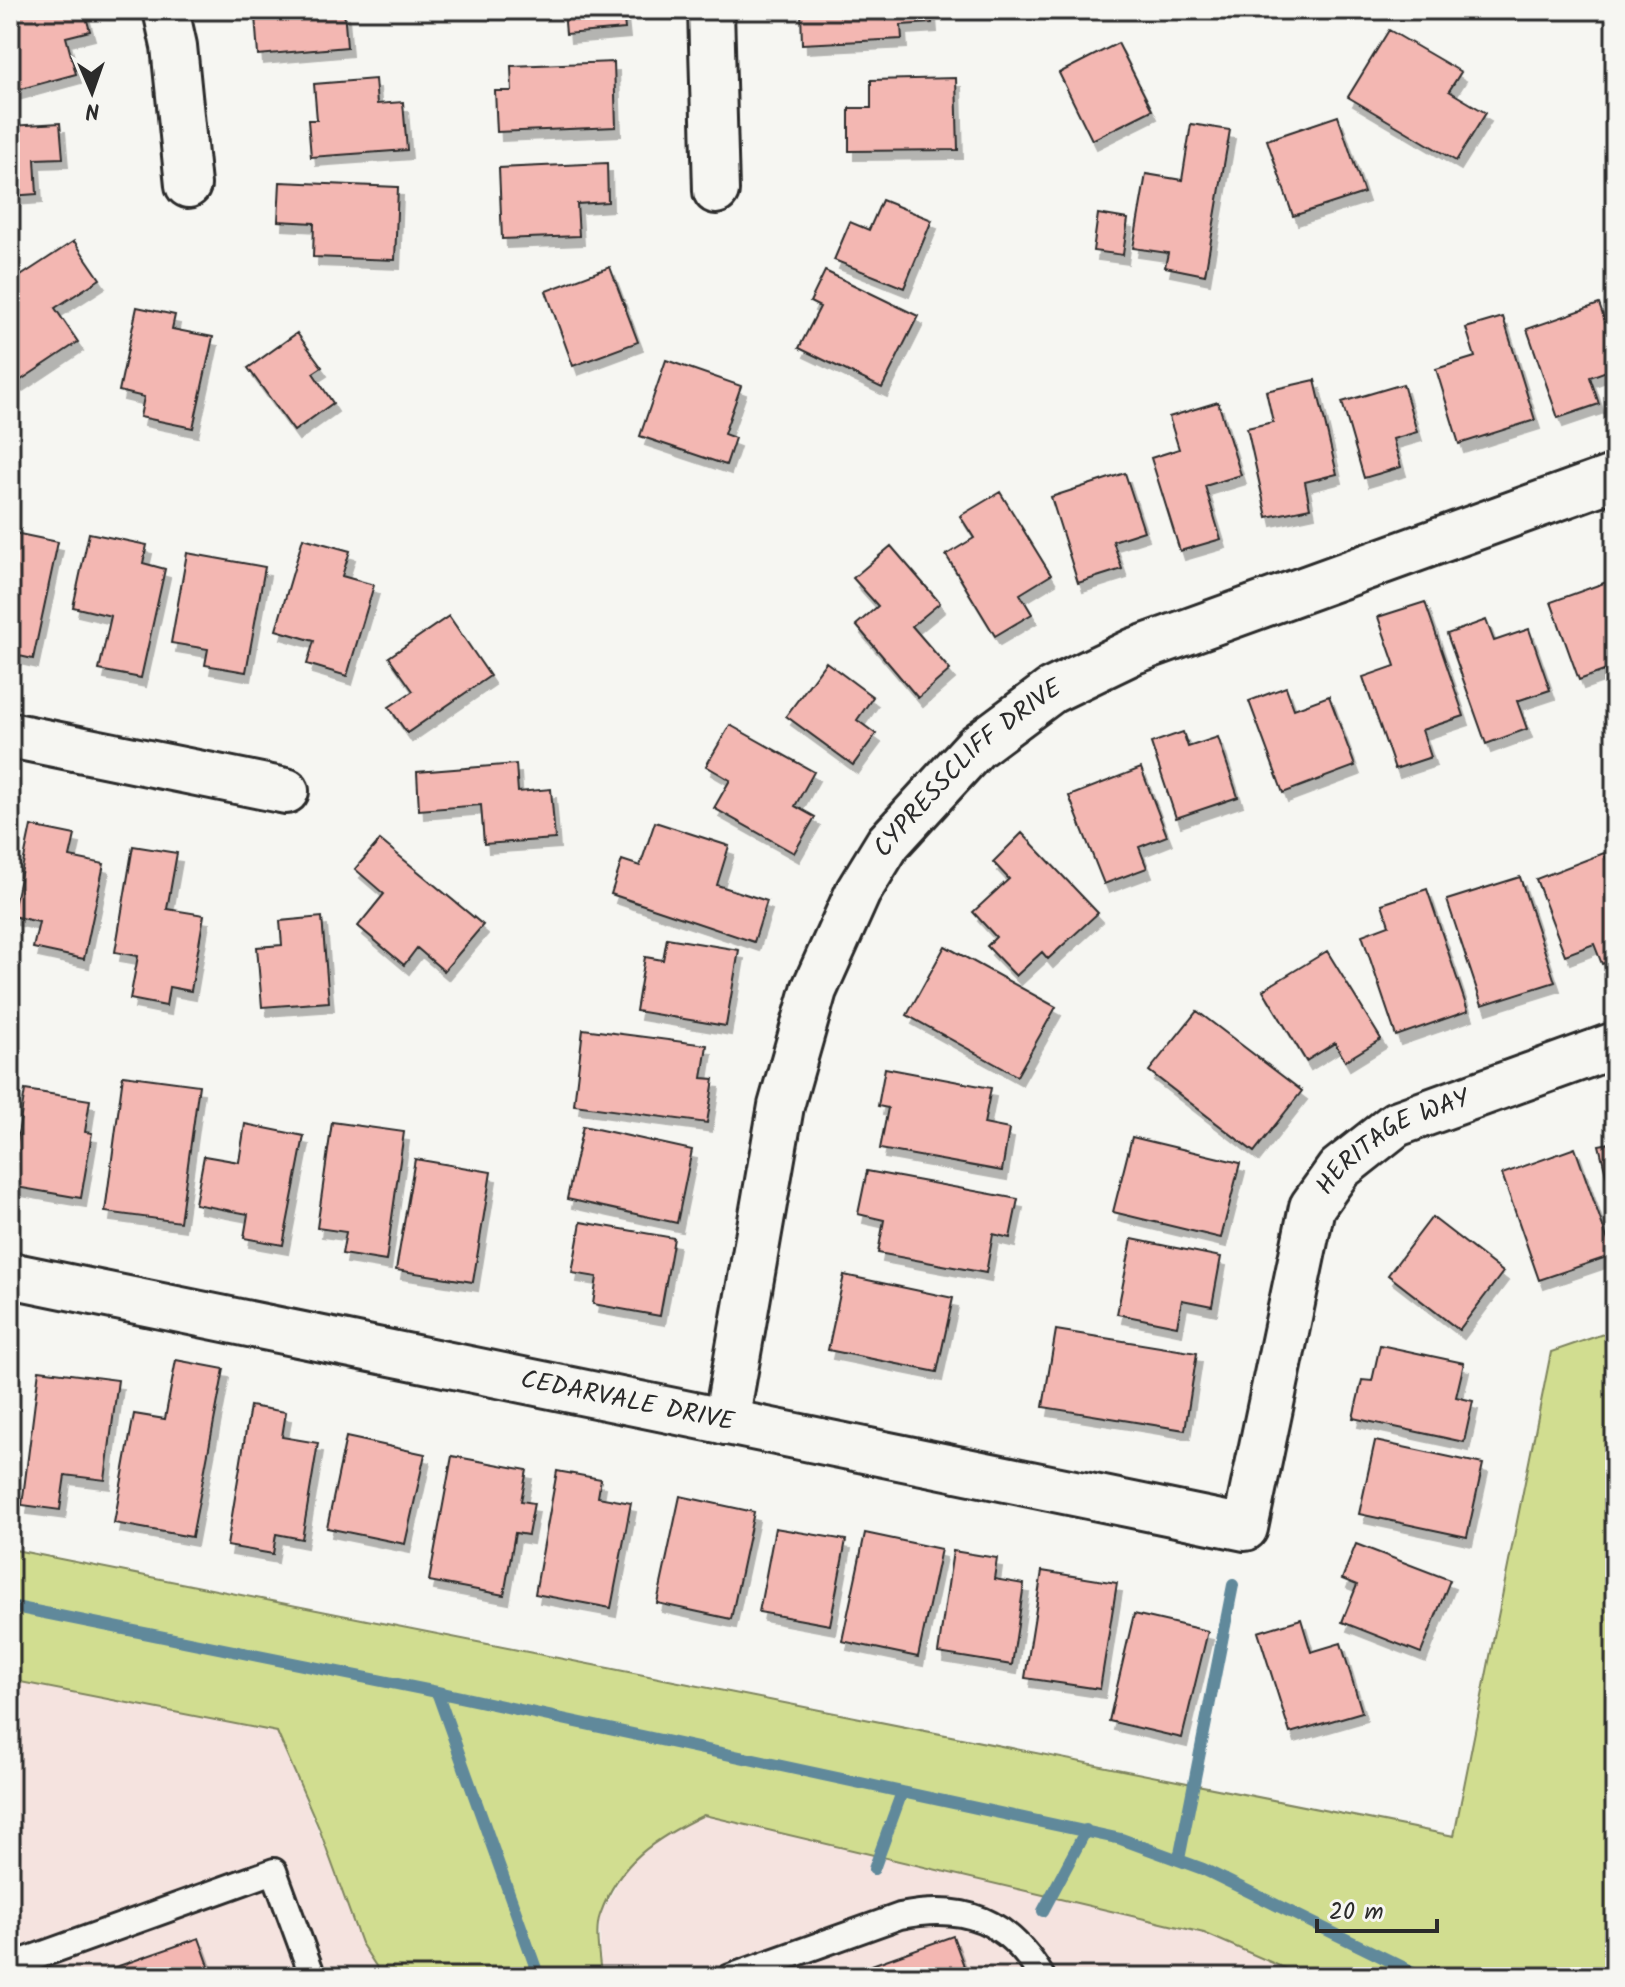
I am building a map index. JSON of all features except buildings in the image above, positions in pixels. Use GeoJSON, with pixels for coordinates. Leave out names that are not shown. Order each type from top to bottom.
{"type":"FeatureCollection","features":[{"type":"Feature","properties":{"kind":"street"},"geometry":{"type":"LineString","coordinates":[[166,10],[174,46],[188,185]]}},
{"type":"Feature","properties":{"kind":"street"},"geometry":{"type":"LineString","coordinates":[[711,10],[716,191]]}},
{"type":"Feature","properties":{"kind":"street","name":"CYPRESSCLIFF DRIVE"},"geometry":{"type":"LineString","coordinates":[[726,1422],[781,1106],[814,990],[850,906],[888,843],[976,747],[1051,691],[1134,651],[1615,477]]}},
{"type":"Feature","properties":{"kind":"street"},"geometry":{"type":"LineString","coordinates":[[10,735],[286,791]]}},
{"type":"Feature","properties":{"kind":"street","name":"HERITAGE WAY"},"geometry":{"type":"LineString","coordinates":[[1245,1528],[1312,1207],[1339,1169],[1396,1124],[1615,1045]]}},
{"type":"Feature","properties":{"kind":"street","name":"CEDARVALE DRIVE"},"geometry":{"type":"LineString","coordinates":[[10,1275],[1245,1528]]}},
{"type":"Feature","properties":{"kind":"lane"},"geometry":{"type":"LineString","coordinates":[[10,1966],[274,1871],[313,1977]]}},
{"type":"Feature","properties":{"kind":"lane"},"geometry":{"type":"LineString","coordinates":[[730,1977],[900,1916],[926,1911],[971,1916],[1008,1933],[1042,1977]]}},
{"type":"Feature","properties":{"kind":"shaded area"},"geometry":{"type":"Polygon","coordinates":[[[10,1680],[277,1732],[377,1972],[383,1977],[10,1977],[10,1680]]]}},
{"type":"Feature","properties":{"kind":"shaded area"},"geometry":{"type":"Polygon","coordinates":[[[704,1815],[1204,1933],[1305,1977],[601,1977],[599,1917],[625,1869],[655,1839],[704,1815]]]}},
{"type":"Feature","properties":{"kind":"green space"},"geometry":{"type":"Polygon","coordinates":[[[1615,1330],[1615,1977],[1305,1977],[1204,1933],[704,1815],[641,1853],[618,1880],[598,1922],[601,1977],[383,1977],[361,1943],[319,1828],[277,1732],[10,1680],[10,1549],[1454,1836],[1551,1352],[1615,1330]]]}},
{"type":"Feature","properties":{"kind":"waterway"},"geometry":{"type":"LineString","coordinates":[[1179,1859],[1233,1585]]}},
{"type":"Feature","properties":{"kind":"waterway"},"geometry":{"type":"LineString","coordinates":[[10,1606],[437,1692],[1121,1839],[1203,1869],[1423,1977]]}},
{"type":"Feature","properties":{"kind":"waterway"},"geometry":{"type":"LineString","coordinates":[[437,1692],[539,1977]]}},
{"type":"Feature","properties":{"kind":"waterway"},"geometry":{"type":"LineString","coordinates":[[874,1869],[902,1792]]}},
{"type":"Feature","properties":{"kind":"waterway"},"geometry":{"type":"LineString","coordinates":[[1043,1911],[1086,1830]]}}]}
